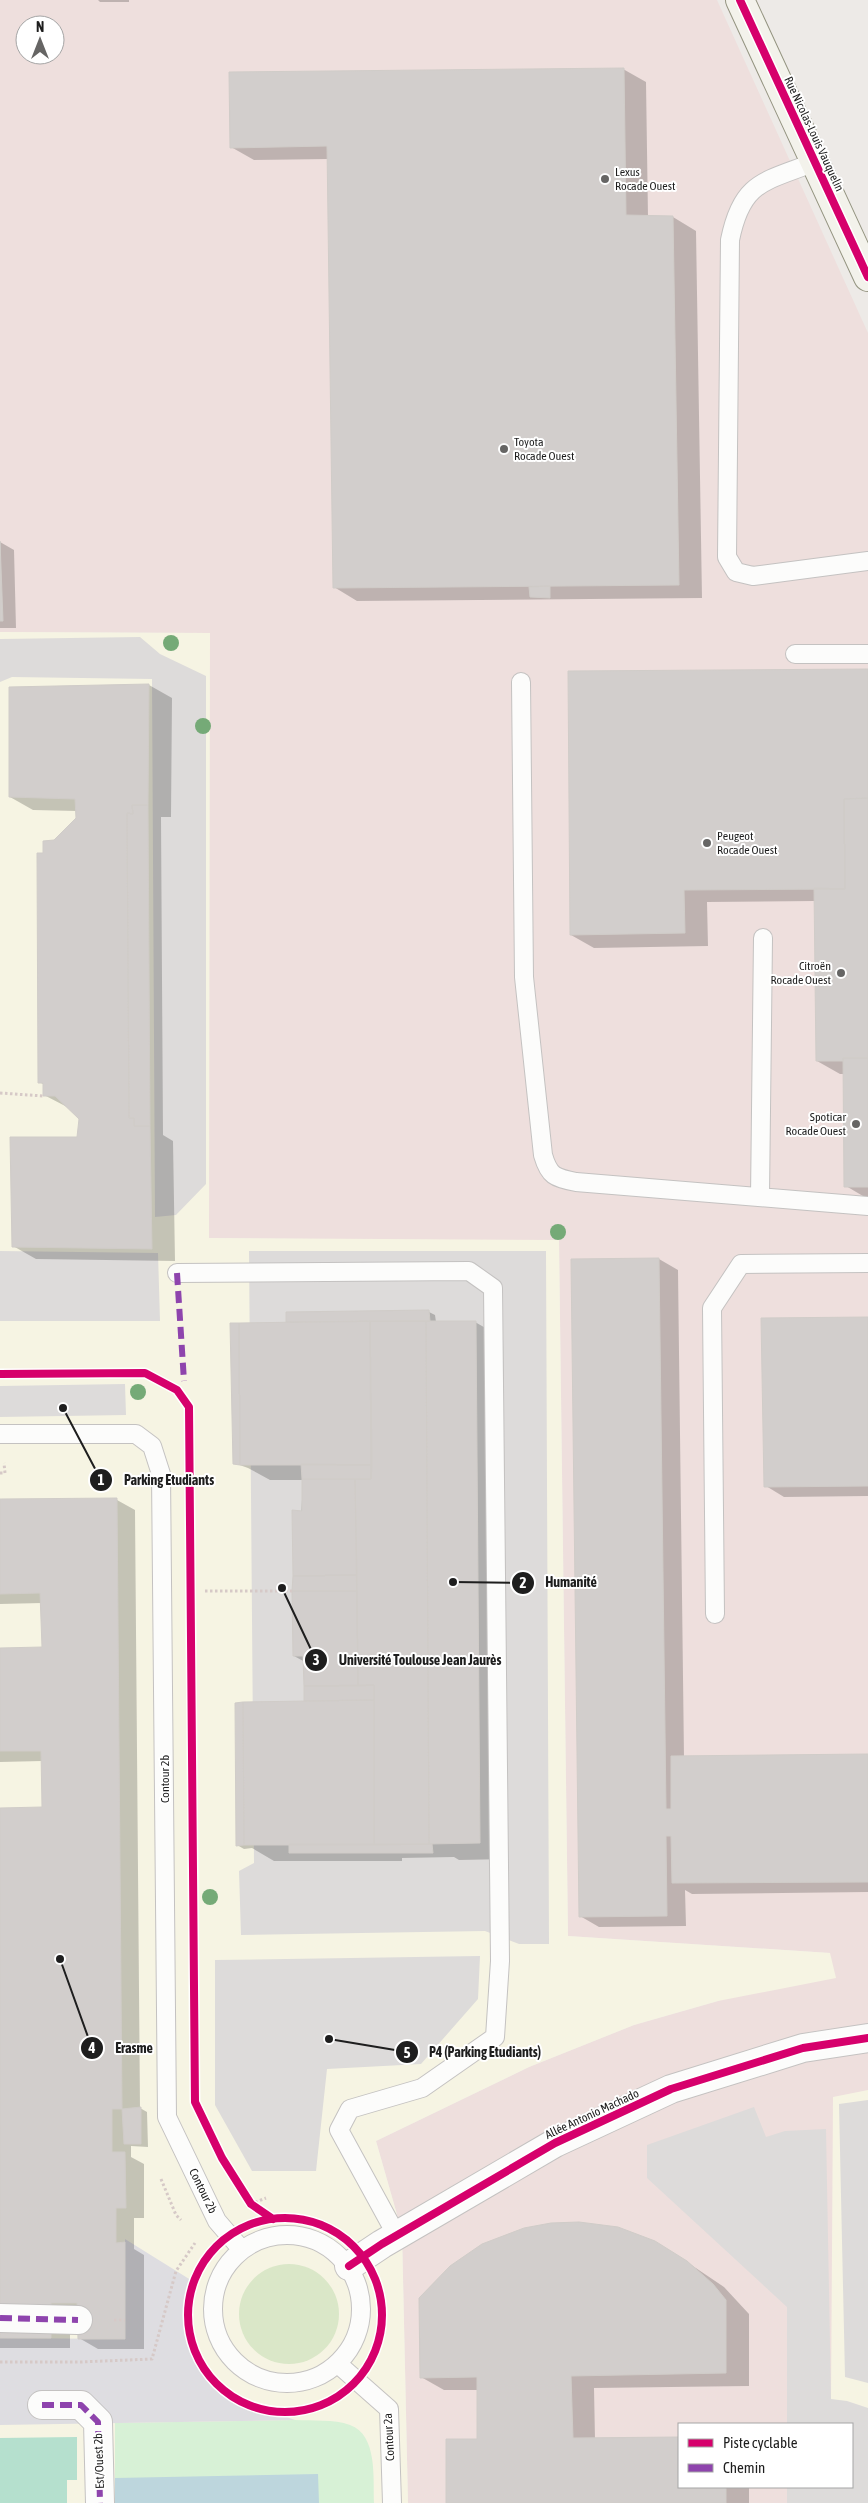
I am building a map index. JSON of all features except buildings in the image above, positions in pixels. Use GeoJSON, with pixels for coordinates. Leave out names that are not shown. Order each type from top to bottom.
{"type":"FeatureCollection","features":[{"type":"Feature","properties":{"kind":"street","name":"Rue Nicolas-Louis Vauquelin"},"geometry":{"type":"LineString","coordinates":[[740,0],[868,277]]}},
{"type":"Feature","properties":{"kind":"street","name":"Allée Antonio Machado"},"geometry":{"type":"LineString","coordinates":[[349,2266],[555,2143],[671,2089],[803,2048],[868,2038]]}},
{"type":"Feature","properties":{"kind":"street"},"geometry":{"type":"LineString","coordinates":[[0,2318],[78,2320]]}},
{"type":"Feature","properties":{"kind":"street","name":"Est/Ouest 2b"},"geometry":{"type":"LineString","coordinates":[[42,2405],[81,2405],[98,2422],[100,2503]]}},
{"type":"Feature","properties":{"kind":"lane"},"geometry":{"type":"LineString","coordinates":[[815,162],[766,181],[748,193],[735,215],[730,240],[727,557],[736,572],[753,576],[868,561]]}},
{"type":"Feature","properties":{"kind":"lane"},"geometry":{"type":"LineString","coordinates":[[795,654],[868,654]]}},
{"type":"Feature","properties":{"kind":"lane"},"geometry":{"type":"LineString","coordinates":[[521,682],[524,977],[543,1155],[548,1170],[559,1179],[576,1182],[868,1206]]}},
{"type":"Feature","properties":{"kind":"lane"},"geometry":{"type":"LineString","coordinates":[[760,1197],[763,938]]}},
{"type":"Feature","properties":{"kind":"lane"},"geometry":{"type":"LineString","coordinates":[[715,1614],[712,1308],[741,1264],[868,1263]]}},
{"type":"Feature","properties":{"kind":"lane"},"geometry":{"type":"LineString","coordinates":[[177,1273],[469,1271],[493,1288],[500,1961],[495,2037],[422,2088],[350,2109],[339,2130],[397,2236]]}},
{"type":"Feature","properties":{"kind":"lane","name":"Contour 2b"},"geometry":{"type":"LineString","coordinates":[[0,1434],[136,1434],[152,1446],[161,1474],[167,2117],[217,2221],[242,2250]]}},
{"type":"Feature","properties":{"kind":"lane"},"geometry":{"type":"LineString","coordinates":[[299,2235],[327,2246],[349,2266],[357,2282],[362,2299],[362,2317],[358,2335],[338,2364],[314,2379],[287,2383],[273,2382],[247,2372],[227,2353],[215,2328],[213,2301],[221,2274],[242,2250],[255,2242],[269,2237],[299,2235]]}},
{"type":"Feature","properties":{"kind":"lane","name":"Contour 2a"},"geometry":{"type":"LineString","coordinates":[[338,2364],[390,2409],[392,2503]]}},
{"type":"Feature","properties":{"kind":"path"},"geometry":{"type":"LineString","coordinates":[[0,1093],[43,1096]]}},
{"type":"Feature","properties":{"kind":"path"},"geometry":{"type":"LineString","coordinates":[[0,1473],[5,1473],[4,1459]]}},
{"type":"Feature","properties":{"kind":"path"},"geometry":{"type":"LineString","coordinates":[[204,1591],[292,1591]]}},
{"type":"Feature","properties":{"kind":"path"},"geometry":{"type":"LineString","coordinates":[[246,2196],[251,2204],[258,2209]]}},
{"type":"Feature","properties":{"kind":"path"},"geometry":{"type":"LineString","coordinates":[[199,2239],[213,2250],[230,2236]]}},
{"type":"Feature","properties":{"kind":"path"},"geometry":{"type":"LineString","coordinates":[[0,2362],[80,2362],[152,2359],[176,2270]]}},
{"type":"Feature","properties":{"kind":"shaded area"},"geometry":{"type":"Polygon","coordinates":[[[0,0],[717,0],[868,333],[868,2408],[833,2423],[678,2423],[678,2488],[832,2488],[833,2503],[408,2503],[402,2232],[376,2141],[529,2067],[634,2025],[718,2001],[830,1953],[568,1936],[559,1241],[209,1238],[209,633],[0,632],[0,0]]]}},
{"type":"Feature","properties":{"kind":"shaded area"},"geometry":{"type":"Polygon","coordinates":[[[0,632],[210,633],[209,1238],[559,1240],[568,1936],[830,1953],[836,1978],[718,2001],[634,2025],[529,2067],[376,2141],[402,2232],[408,2503],[0,2503],[0,632]]]}},
{"type":"Feature","properties":{"kind":"shaded area"},"geometry":{"type":"Polygon","coordinates":[[[140,637],[160,654],[206,676],[206,1184],[176,1215],[155,1217],[152,679],[12,677],[0,682],[0,639],[140,637]]]}},
{"type":"Feature","properties":{"kind":"shaded area"},"geometry":{"type":"Polygon","coordinates":[[[0,1251],[158,1253],[160,1321],[0,1321],[0,1251]]]}},
{"type":"Feature","properties":{"kind":"shaded area"},"geometry":{"type":"Polygon","coordinates":[[[249,1251],[546,1251],[549,1944],[519,1944],[485,1931],[241,1935],[239,1871],[254,1863],[249,1251]]]}},
{"type":"Feature","properties":{"kind":"shaded area"},"geometry":{"type":"Polygon","coordinates":[[[125,1384],[126,1415],[0,1417],[0,1386],[125,1384]]]}},
{"type":"Feature","properties":{"kind":"shaded area"},"geometry":{"type":"Polygon","coordinates":[[[480,1956],[478,1999],[421,2064],[327,2069],[316,2171],[252,2171],[215,2105],[215,1960],[480,1956]]]}},
{"type":"Feature","properties":{"kind":"shaded area"},"geometry":{"type":"Polygon","coordinates":[[[868,2090],[868,2503],[853,2488],[853,2423],[831,2423],[833,2097],[868,2090]]]}},
{"type":"Feature","properties":{"kind":"shaded area"},"geometry":{"type":"Polygon","coordinates":[[[868,2100],[868,2383],[845,2377],[839,2104],[868,2100]]]}},
{"type":"Feature","properties":{"kind":"shaded area"},"geometry":{"type":"Polygon","coordinates":[[[754,2107],[766,2137],[785,2131],[826,2129],[831,2399],[847,2401],[868,2408],[868,2503],[787,2503],[787,2488],[853,2488],[853,2423],[787,2423],[787,2307],[647,2178],[647,2145],[754,2107]]]}},
{"type":"Feature","properties":{"kind":"shaded area"},"geometry":{"type":"Polygon","coordinates":[[[125,2239],[194,2282],[188,2305],[188,2325],[194,2347],[209,2375],[221,2388],[238,2400],[295,2420],[0,2425],[0,2338],[125,2339],[125,2239]]]}},
{"type":"Feature","properties":{"kind":"green space"},"geometry":{"type":"Polygon","coordinates":[[[289,2264],[308,2268],[324,2279],[335,2295],[339,2314],[335,2333],[324,2349],[308,2360],[289,2364],[270,2360],[254,2349],[243,2333],[239,2314],[243,2295],[254,2279],[270,2268],[289,2264]]]}},
{"type":"Feature","properties":{"kind":"green space"},"geometry":{"type":"Polygon","coordinates":[[[295,2420],[337,2422],[350,2425],[359,2430],[370,2448],[374,2503],[115,2503],[115,2423],[295,2420]]]}},
{"type":"Feature","properties":{"kind":"green space"},"geometry":{"type":"Polygon","coordinates":[[[77,2437],[77,2480],[67,2480],[67,2503],[0,2503],[0,2438],[77,2437]]]}},
{"type":"Feature","properties":{"kind":"water"},"geometry":{"type":"Polygon","coordinates":[[[318,2474],[319,2503],[115,2503],[115,2478],[318,2474]]]}},
{"type":"Feature","properties":{"kind":"marked path"},"geometry":{"type":"LineString","coordinates":[[177,1273],[184,1381]]}},
{"type":"Feature","properties":{"kind":"marked path"},"geometry":{"type":"LineString","coordinates":[[0,2318],[78,2320]]}},
{"type":"Feature","properties":{"kind":"marked path"},"geometry":{"type":"LineString","coordinates":[[42,2405],[81,2405],[98,2422],[100,2503]]}},
{"type":"Feature","properties":{"kind":"cycle path"},"geometry":{"type":"LineString","coordinates":[[740,0],[868,277]]}},
{"type":"Feature","properties":{"kind":"cycle path"},"geometry":{"type":"LineString","coordinates":[[0,1374],[145,1373],[177,1390],[189,1407],[195,2102],[222,2158],[251,2204],[273,2219]]}},
{"type":"Feature","properties":{"kind":"cycle path"},"geometry":{"type":"LineString","coordinates":[[349,2266],[382,2244],[555,2143],[671,2089],[803,2048],[868,2038]]}},
{"type":"Feature","properties":{"kind":"cycle path"},"geometry":{"type":"LineString","coordinates":[[285,2218],[313,2222],[331,2230],[346,2240],[360,2254],[370,2269],[378,2287],[382,2315],[378,2343],[370,2361],[360,2376],[346,2390],[331,2400],[313,2408],[285,2412],[257,2408],[239,2400],[224,2390],[210,2376],[200,2361],[192,2343],[188,2315],[192,2287],[200,2269],[210,2254],[224,2240],[239,2230],[257,2222],[285,2218]]}},
{"type":"Feature","properties":{"kind":"place","name":"Lexus Rocade Ouest"},"geometry":{"type":"Point","coordinates":[605,179]}},
{"type":"Feature","properties":{"kind":"place","name":"Toyota Rocade Ouest"},"geometry":{"type":"Point","coordinates":[504,449]}},
{"type":"Feature","properties":{"kind":"place","name":"Peugeot Rocade Ouest"},"geometry":{"type":"Point","coordinates":[707,843]}},
{"type":"Feature","properties":{"kind":"place","name":"Citroën Rocade Ouest"},"geometry":{"type":"Point","coordinates":[841,973]}},
{"type":"Feature","properties":{"kind":"place","name":"Spoticar Rocade Ouest"},"geometry":{"type":"Point","coordinates":[856,1124]}},
{"type":"Feature","properties":{"kind":"place","name":"Parking Etudiants"},"geometry":{"type":"Point","coordinates":[63,1408]}},
{"type":"Feature","properties":{"kind":"place","name":"Humanité"},"geometry":{"type":"Point","coordinates":[453,1582]}},
{"type":"Feature","properties":{"kind":"place","name":"Université Toulouse Jean Jaurès"},"geometry":{"type":"Point","coordinates":[282,1588]}},
{"type":"Feature","properties":{"kind":"place","name":"Erasme"},"geometry":{"type":"Point","coordinates":[60,1959]}},
{"type":"Feature","properties":{"kind":"place","name":"P4 (Parking Etudiants)"},"geometry":{"type":"Point","coordinates":[329,2039]}}]}
